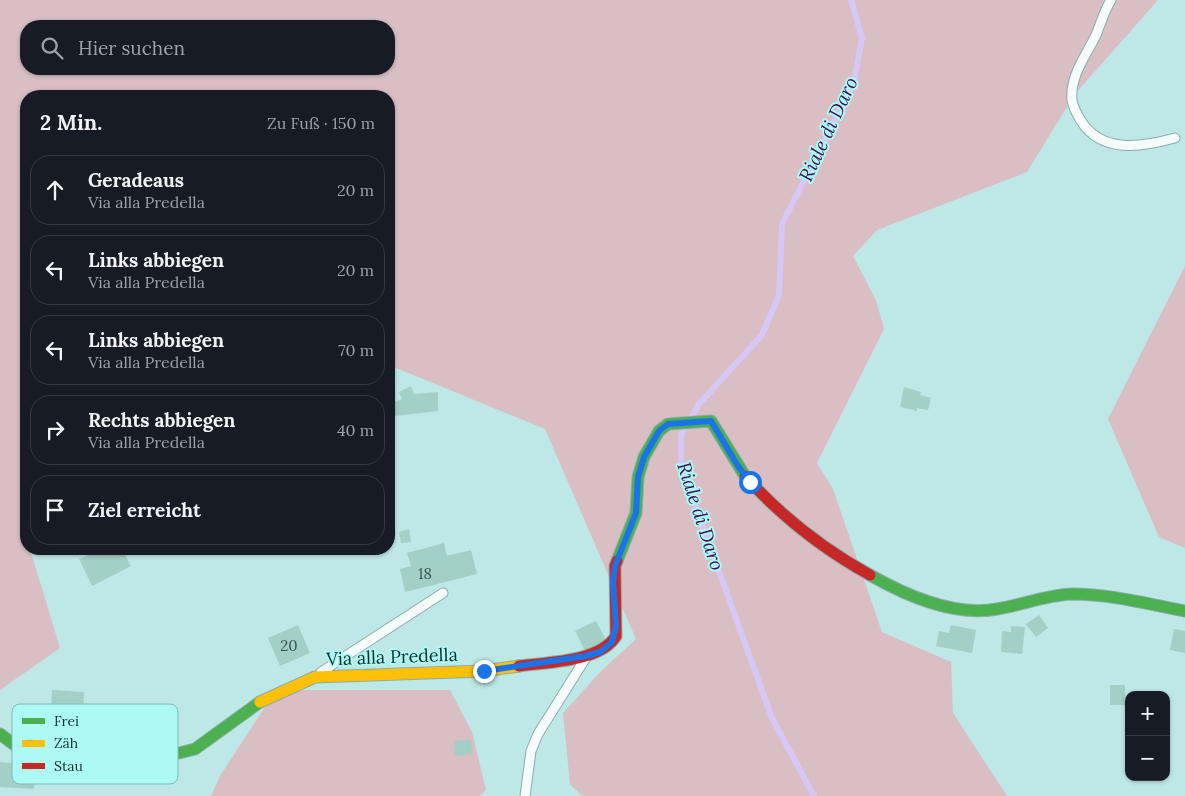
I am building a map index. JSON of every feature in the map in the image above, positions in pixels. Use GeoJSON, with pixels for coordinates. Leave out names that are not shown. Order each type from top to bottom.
{"type":"FeatureCollection","features":[{"type":"Feature","properties":{"kind":"street","name":"Via alla Predella"},"geometry":{"type":"LineString","coordinates":[[178,755],[195,749],[263,700],[315,677],[484,671],[586,656],[607,648],[616,636],[615,566],[636,513],[638,477],[651,443],[663,427],[672,422],[709,420],[713,423],[744,475],[809,538],[836,556],[888,585],[948,608],[990,611],[1035,599],[1078,594],[1100,595],[1185,611]]}},
{"type":"Feature","properties":{"kind":"street","name":"Via alla Predella"},"geometry":{"type":"LineString","coordinates":[[0,734],[12,743]]}},
{"type":"Feature","properties":{"kind":"lane"},"geometry":{"type":"LineString","coordinates":[[1111,0],[1078,68],[1072,99],[1075,111],[1085,127],[1095,136],[1112,145],[1151,145],[1175,138]]}},
{"type":"Feature","properties":{"kind":"lane"},"geometry":{"type":"LineString","coordinates":[[315,677],[443,593]]}},
{"type":"Feature","properties":{"kind":"lane"},"geometry":{"type":"LineString","coordinates":[[525,796],[531,751],[538,734],[586,656]]}},
{"type":"Feature","properties":{"kind":"shaded area"},"geometry":{"type":"Polygon","coordinates":[[[0,0],[1158,0],[1075,94],[1027,172],[877,230],[853,256],[876,300],[884,329],[817,463],[833,489],[882,632],[951,662],[953,713],[1007,796],[582,796],[570,784],[563,713],[601,671],[636,639],[545,429],[395,367],[395,90],[20,90],[20,555],[32,555],[60,648],[0,690],[0,0]]]}},
{"type":"Feature","properties":{"kind":"shaded area"},"geometry":{"type":"Polygon","coordinates":[[[1185,266],[1185,548],[1159,537],[1108,419],[1185,266]]]}},
{"type":"Feature","properties":{"kind":"shaded area"},"geometry":{"type":"Polygon","coordinates":[[[276,690],[450,690],[472,732],[486,790],[480,796],[211,796],[220,776],[276,690]]]}},
{"type":"Feature","properties":{"kind":"building"},"geometry":{"type":"Polygon","coordinates":[[[411,386],[414,394],[438,392],[438,411],[395,416],[395,402],[402,399],[399,392],[411,386]]]}},
{"type":"Feature","properties":{"kind":"building"},"geometry":{"type":"Polygon","coordinates":[[[904,387],[921,392],[920,395],[931,398],[928,410],[917,408],[917,411],[900,407],[904,387]]]}},
{"type":"Feature","properties":{"kind":"building"},"geometry":{"type":"Polygon","coordinates":[[[409,529],[411,542],[401,543],[399,532],[409,529]]]}},
{"type":"Feature","properties":{"kind":"building"},"geometry":{"type":"Polygon","coordinates":[[[444,543],[447,556],[471,550],[477,574],[405,592],[400,569],[411,566],[407,553],[444,543]]]}},
{"type":"Feature","properties":{"kind":"building"},"geometry":{"type":"Polygon","coordinates":[[[89,555],[125,555],[131,566],[92,586],[79,559],[89,555]]]}},
{"type":"Feature","properties":{"kind":"building"},"geometry":{"type":"Polygon","coordinates":[[[1039,615],[1048,628],[1036,637],[1026,624],[1039,615]]]}},
{"type":"Feature","properties":{"kind":"building"},"geometry":{"type":"Polygon","coordinates":[[[596,621],[606,640],[585,651],[575,631],[596,621]]]}},
{"type":"Feature","properties":{"kind":"building"},"geometry":{"type":"Polygon","coordinates":[[[298,625],[310,653],[280,666],[268,638],[298,625]]]}},
{"type":"Feature","properties":{"kind":"building"},"geometry":{"type":"Polygon","coordinates":[[[951,625],[976,630],[972,653],[936,646],[939,631],[949,633],[951,625]]]}},
{"type":"Feature","properties":{"kind":"building"},"geometry":{"type":"Polygon","coordinates":[[[1011,626],[1025,627],[1022,654],[1001,652],[1002,631],[1011,632],[1011,626]]]}},
{"type":"Feature","properties":{"kind":"building"},"geometry":{"type":"Polygon","coordinates":[[[1174,629],[1185,631],[1185,653],[1170,650],[1174,629]]]}},
{"type":"Feature","properties":{"kind":"building"},"geometry":{"type":"Polygon","coordinates":[[[1110,685],[1125,685],[1125,705],[1110,705],[1110,685]]]}},
{"type":"Feature","properties":{"kind":"building"},"geometry":{"type":"Polygon","coordinates":[[[52,690],[84,692],[83,704],[51,704],[52,690]]]}},
{"type":"Feature","properties":{"kind":"building"},"geometry":{"type":"Polygon","coordinates":[[[471,740],[472,754],[455,756],[454,741],[471,740]]]}},
{"type":"Feature","properties":{"kind":"building"},"geometry":{"type":"Polygon","coordinates":[[[0,762],[12,763],[12,784],[34,784],[34,789],[0,787],[0,762]]]}},
{"type":"Feature","properties":{"kind":"waterway","name":"Riale di Daro"},"geometry":{"type":"LineString","coordinates":[[692,417],[699,404],[762,335],[779,295],[782,224],[854,82],[862,38],[851,0]]}},
{"type":"Feature","properties":{"kind":"waterway","name":"Riale di Daro"},"geometry":{"type":"LineString","coordinates":[[685,428],[681,434],[681,466],[772,718],[814,796]]}},
{"type":"Feature","properties":{"kind":"traffic: fast"},"geometry":{"type":"LineString","coordinates":[[617,561],[636,513],[638,477],[644,457],[659,431],[668,424],[711,421],[745,476]]}},
{"type":"Feature","properties":{"kind":"traffic: fast"},"geometry":{"type":"LineString","coordinates":[[870,575],[899,590],[931,603],[964,610],[981,611],[997,609],[1053,596],[1086,594],[1185,611]]}},
{"type":"Feature","properties":{"kind":"traffic: fast"},"geometry":{"type":"LineString","coordinates":[[178,753],[195,749],[260,702]]}},
{"type":"Feature","properties":{"kind":"traffic: fast"},"geometry":{"type":"LineString","coordinates":[[0,734],[12,743]]}},
{"type":"Feature","properties":{"kind":"traffic: slow"},"geometry":{"type":"LineString","coordinates":[[260,702],[315,677],[484,671],[519,666]]}},
{"type":"Feature","properties":{"kind":"traffic: jam"},"geometry":{"type":"LineString","coordinates":[[745,476],[773,505],[803,531],[870,575]]}},
{"type":"Feature","properties":{"kind":"traffic: jam"},"geometry":{"type":"LineString","coordinates":[[519,666],[558,662],[586,656],[608,645],[616,636],[615,566],[617,561]]}},
{"type":"Feature","properties":{"kind":"route"},"geometry":{"type":"LineString","coordinates":[[484,671],[586,656],[600,652],[612,642],[616,636],[613,582],[615,566],[624,538],[636,513],[638,477],[644,457],[651,443],[663,427],[672,422],[711,421],[730,454],[750,482]]}}]}
